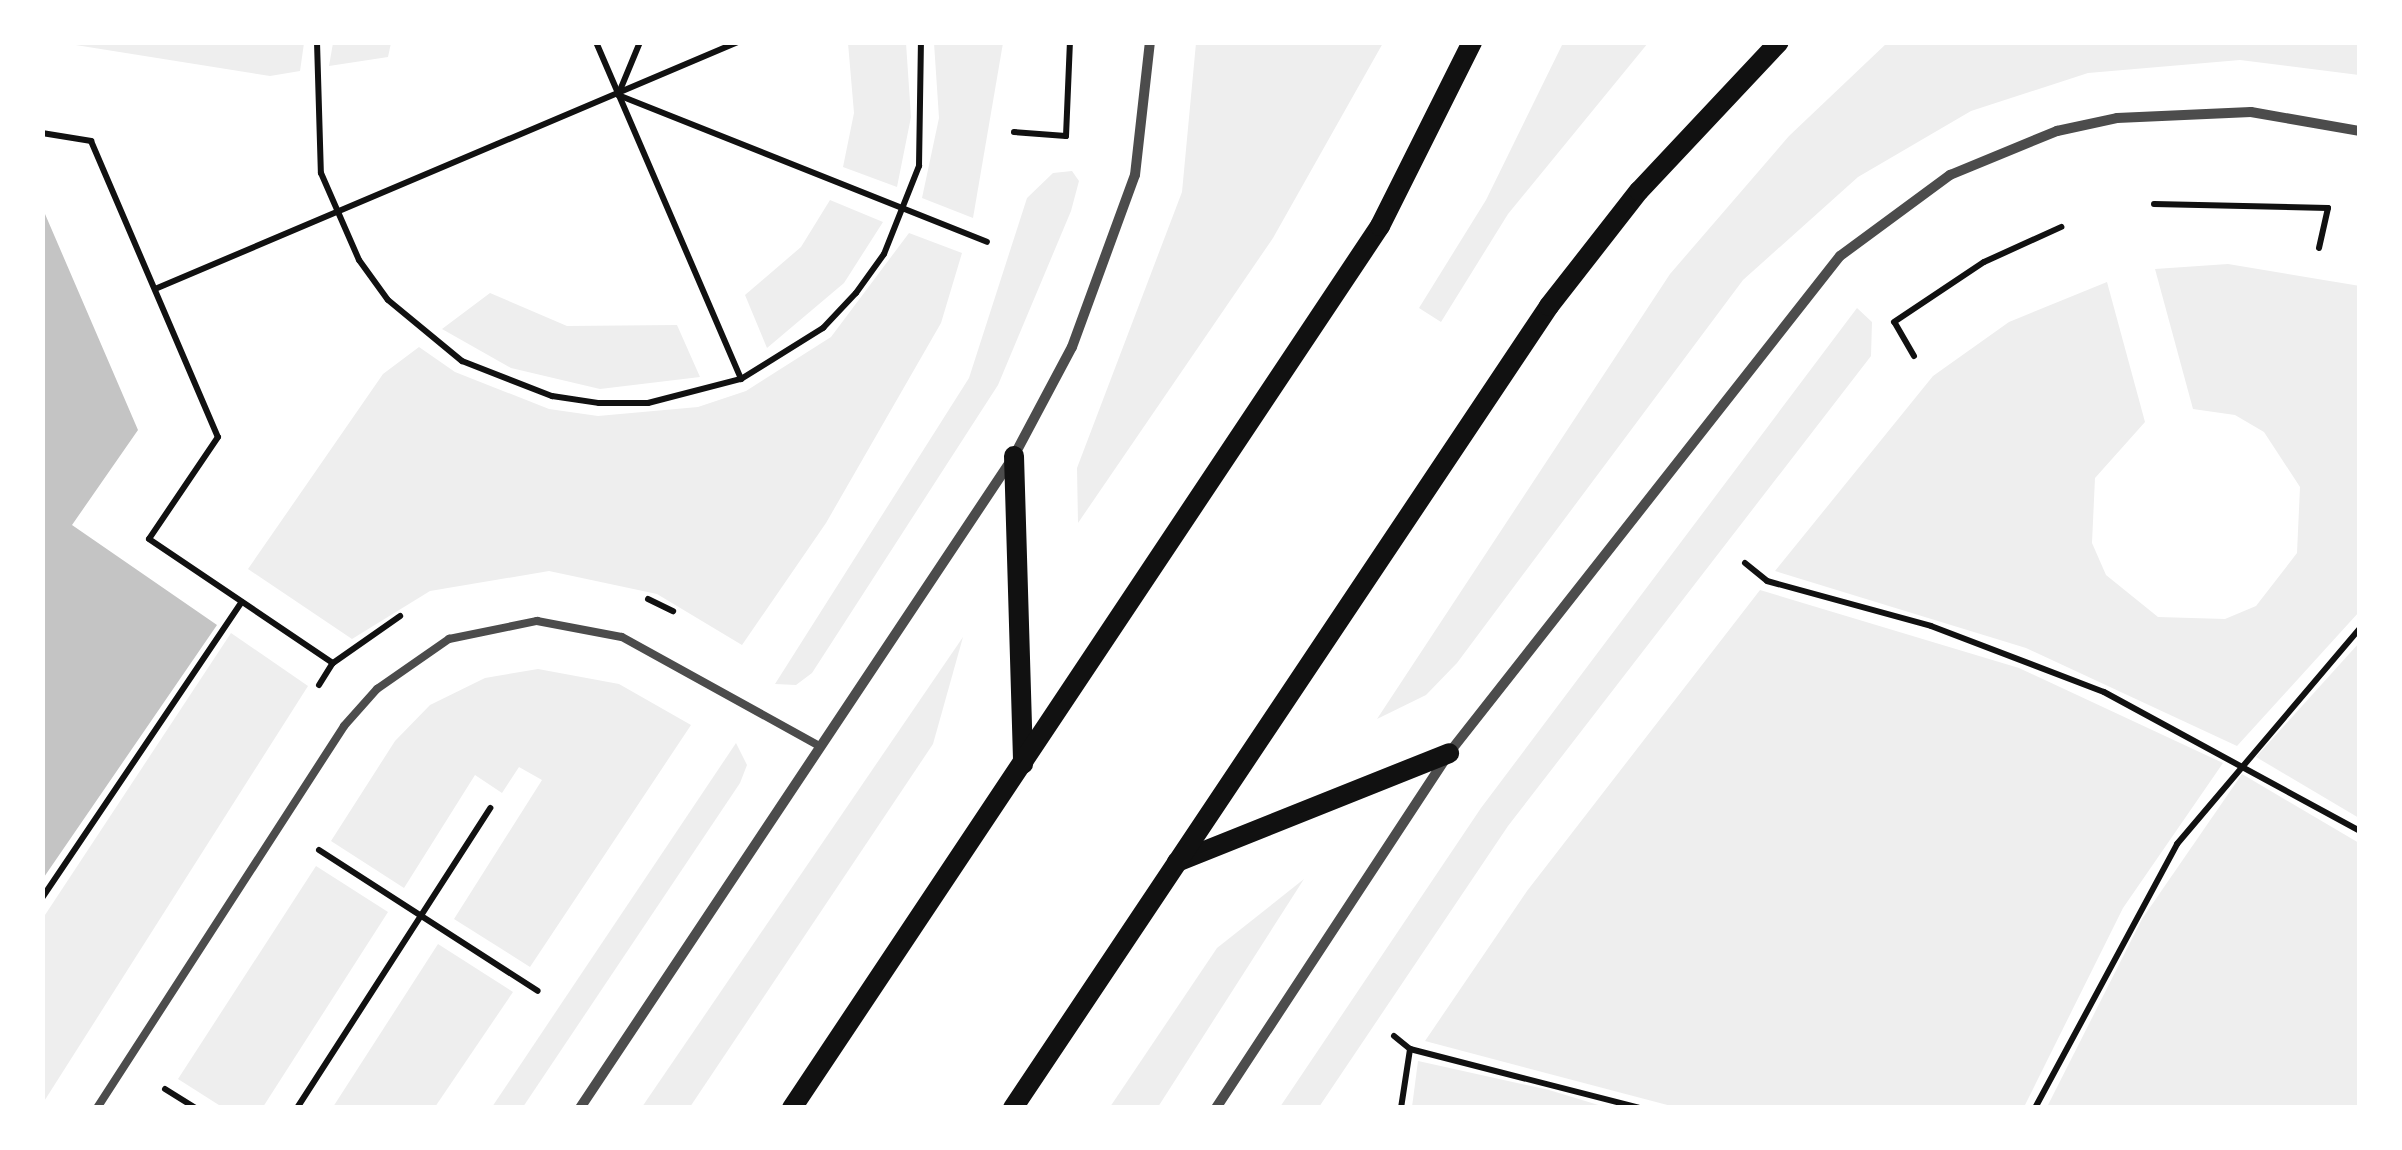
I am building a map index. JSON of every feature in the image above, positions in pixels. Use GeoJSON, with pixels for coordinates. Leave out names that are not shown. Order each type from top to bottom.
{"type":"FeatureCollection","features":[{"type":"Feature","properties":{"kind":"main road"},"geometry":{"type":"LineString","coordinates":[[792,1108],[1380,226],[1472,42]]}},
{"type":"Feature","properties":{"kind":"main road"},"geometry":{"type":"LineString","coordinates":[[1013,1108],[1548,306],[1639,191],[1778,42]]}},
{"type":"Feature","properties":{"kind":"main road"},"geometry":{"type":"LineString","coordinates":[[1014,456],[1023,764]]}},
{"type":"Feature","properties":{"kind":"main road"},"geometry":{"type":"LineString","coordinates":[[1177,862],[1449,753]]}},
{"type":"Feature","properties":{"kind":"street"},"geometry":{"type":"LineString","coordinates":[[580,1108],[1014,456],[1072,347],[1135,175],[1150,42]]}},
{"type":"Feature","properties":{"kind":"street"},"geometry":{"type":"LineString","coordinates":[[1216,1108],[1449,753],[1793,306],[1892,214],[1996,154],[2117,118],[2251,112],[2360,130]]}},
{"type":"Feature","properties":{"kind":"lane"},"geometry":{"type":"LineString","coordinates":[[97,1108],[344,726],[377,688],[449,640],[538,622],[622,637],[821,747]]}},
{"type":"Feature","properties":{"kind":"path"},"geometry":{"type":"LineString","coordinates":[[317,42],[313,125],[337,218],[411,322],[505,382],[599,403],[648,403],[741,379],[822,328],[884,254],[905,211],[926,118],[921,42]]}},
{"type":"Feature","properties":{"kind":"path"},"geometry":{"type":"LineString","coordinates":[[596,42],[741,379]]}},
{"type":"Feature","properties":{"kind":"path"},"geometry":{"type":"LineString","coordinates":[[618,95],[640,42]]}},
{"type":"Feature","properties":{"kind":"path"},"geometry":{"type":"LineString","coordinates":[[154,289],[337,218],[738,42]]}},
{"type":"Feature","properties":{"kind":"path"},"geometry":{"type":"LineString","coordinates":[[1014,132],[1066,136],[1070,42]]}},
{"type":"Feature","properties":{"kind":"path"},"geometry":{"type":"LineString","coordinates":[[618,95],[987,242]]}},
{"type":"Feature","properties":{"kind":"path"},"geometry":{"type":"LineString","coordinates":[[42,133],[91,140],[218,437],[149,539],[333,663]]}},
{"type":"Feature","properties":{"kind":"path"},"geometry":{"type":"LineString","coordinates":[[2154,204],[2328,208],[2319,248]]}},
{"type":"Feature","properties":{"kind":"path"},"geometry":{"type":"LineString","coordinates":[[1914,356],[1894,322],[1984,262],[2061,227]]}},
{"type":"Feature","properties":{"kind":"path"},"geometry":{"type":"LineString","coordinates":[[1745,563],[1767,580],[2023,657],[2239,760],[2360,830]]}},
{"type":"Feature","properties":{"kind":"path"},"geometry":{"type":"LineString","coordinates":[[42,898],[242,602]]}},
{"type":"Feature","properties":{"kind":"path"},"geometry":{"type":"LineString","coordinates":[[2035,1108],[2133,914],[2239,760],[2360,628]]}},
{"type":"Feature","properties":{"kind":"path"},"geometry":{"type":"LineString","coordinates":[[297,1108],[490,808]]}},
{"type":"Feature","properties":{"kind":"path"},"geometry":{"type":"LineString","coordinates":[[309,866],[329,834]]}},
{"type":"Feature","properties":{"kind":"path"},"geometry":{"type":"LineString","coordinates":[[319,850],[538,991]]}},
{"type":"Feature","properties":{"kind":"path"},"geometry":{"type":"LineString","coordinates":[[1394,1036],[1410,1050],[1640,1108]]}},
{"type":"Feature","properties":{"kind":"path"},"geometry":{"type":"LineString","coordinates":[[1401,1108],[1410,1050]]}},
{"type":"Feature","properties":{"kind":"path"},"geometry":{"type":"LineString","coordinates":[[159,1098],[175,1073]]}},
{"type":"Feature","properties":{"kind":"path"},"geometry":{"type":"LineString","coordinates":[[165,1089],[195,1108]]}},
{"type":"Feature","properties":{"kind":"shaded area"},"geometry":{"type":"Polygon","coordinates":[[[304,42],[300,71],[270,76],[63,43],[304,42]]]}},
{"type":"Feature","properties":{"kind":"shaded area"},"geometry":{"type":"Polygon","coordinates":[[[333,42],[391,43],[388,57],[329,66],[333,42]]]}},
{"type":"Feature","properties":{"kind":"shaded area"},"geometry":{"type":"Polygon","coordinates":[[[848,43],[906,43],[911,117],[897,187],[843,167],[854,113],[848,43]]]}},
{"type":"Feature","properties":{"kind":"shaded area"},"geometry":{"type":"Polygon","coordinates":[[[934,43],[1003,43],[973,218],[922,198],[939,118],[934,43]]]}},
{"type":"Feature","properties":{"kind":"shaded area"},"geometry":{"type":"Polygon","coordinates":[[[1196,43],[1383,43],[1273,238],[1078,523],[1077,468],[1182,192],[1196,43]]]}},
{"type":"Feature","properties":{"kind":"shaded area"},"geometry":{"type":"Polygon","coordinates":[[[1563,43],[1648,43],[1508,214],[1441,322],[1419,308],[1486,200],[1563,43]]]}},
{"type":"Feature","properties":{"kind":"shaded area"},"geometry":{"type":"Polygon","coordinates":[[[1887,43],[2359,43],[2359,75],[2240,60],[2088,73],[1971,111],[1858,177],[1743,280],[1457,663],[1426,695],[1377,719],[1670,274],[1789,136],[1887,43]]]}},
{"type":"Feature","properties":{"kind":"shaded area"},"geometry":{"type":"Polygon","coordinates":[[[1072,171],[1079,181],[1071,211],[998,385],[812,673],[796,685],[775,684],[969,378],[1027,198],[1053,173],[1072,171]]]}},
{"type":"Feature","properties":{"kind":"shaded area"},"geometry":{"type":"Polygon","coordinates":[[[830,200],[883,222],[844,283],[767,348],[745,295],[801,247],[830,200]]]}},
{"type":"Feature","properties":{"kind":"shaded area"},"geometry":{"type":"Polygon","coordinates":[[[909,233],[962,253],[941,323],[826,523],[742,645],[657,594],[549,571],[430,591],[352,639],[248,569],[383,374],[419,347],[455,372],[549,409],[598,416],[698,407],[746,391],[831,337],[909,233]]]}},
{"type":"Feature","properties":{"kind":"shaded area"},"geometry":{"type":"Polygon","coordinates":[[[2228,264],[2360,286],[2359,612],[2237,746],[2026,648],[1775,571],[1933,376],[2009,322],[2107,282],[2145,422],[2095,478],[2092,543],[2106,575],[2158,617],[2225,619],[2256,606],[2297,553],[2300,487],[2264,432],[2235,415],[2193,409],[2155,269],[2228,264]]]}},
{"type":"Feature","properties":{"kind":"shaded area"},"geometry":{"type":"Polygon","coordinates":[[[490,293],[567,326],[677,325],[700,377],[600,389],[511,368],[442,329],[490,293]]]}},
{"type":"Feature","properties":{"kind":"shaded area"},"geometry":{"type":"Polygon","coordinates":[[[1857,308],[1872,322],[1871,356],[1508,826],[1319,1107],[1280,1107],[1481,808],[1857,308]]]}},
{"type":"Feature","properties":{"kind":"shaded area"},"geometry":{"type":"Polygon","coordinates":[[[1760,590],[2019,668],[2223,763],[2123,908],[2024,1107],[1675,1107],[1425,1041],[1527,891],[1760,590]]]}},
{"type":"Feature","properties":{"kind":"shaded area"},"geometry":{"type":"Polygon","coordinates":[[[231,633],[308,686],[43,1103],[43,918],[231,633]]]}},
{"type":"Feature","properties":{"kind":"shaded area"},"geometry":{"type":"Polygon","coordinates":[[[963,637],[933,744],[690,1107],[642,1107],[963,637]]]}},
{"type":"Feature","properties":{"kind":"shaded area"},"geometry":{"type":"Polygon","coordinates":[[[2359,643],[2359,818],[2256,757],[2359,643]]]}},
{"type":"Feature","properties":{"kind":"shaded area"},"geometry":{"type":"Polygon","coordinates":[[[538,669],[619,684],[691,725],[530,967],[454,919],[542,780],[519,767],[502,793],[475,775],[404,888],[331,841],[395,741],[430,705],[485,678],[538,669]]]}},
{"type":"Feature","properties":{"kind":"shaded area"},"geometry":{"type":"Polygon","coordinates":[[[736,743],[747,765],[740,783],[523,1107],[492,1107],[736,743]]]}},
{"type":"Feature","properties":{"kind":"shaded area"},"geometry":{"type":"Polygon","coordinates":[[[2242,774],[2359,843],[2359,1107],[2047,1107],[2142,919],[2242,774]]]}},
{"type":"Feature","properties":{"kind":"shaded area"},"geometry":{"type":"Polygon","coordinates":[[[316,866],[388,912],[263,1107],[222,1107],[178,1079],[316,866]]]}},
{"type":"Feature","properties":{"kind":"shaded area"},"geometry":{"type":"Polygon","coordinates":[[[1304,879],[1158,1107],[1110,1107],[1217,948],[1304,879]]]}},
{"type":"Feature","properties":{"kind":"shaded area"},"geometry":{"type":"Polygon","coordinates":[[[438,944],[513,992],[435,1107],[333,1107],[438,944]]]}},
{"type":"Feature","properties":{"kind":"shaded area"},"geometry":{"type":"Polygon","coordinates":[[[1418,1061],[1549,1090],[1605,1107],[1412,1107],[1418,1061]]]}},
{"type":"Feature","properties":{"kind":"building"},"geometry":{"type":"Polygon","coordinates":[[[42,207],[138,430],[72,525],[217,625],[42,880],[42,207]]]}}]}
